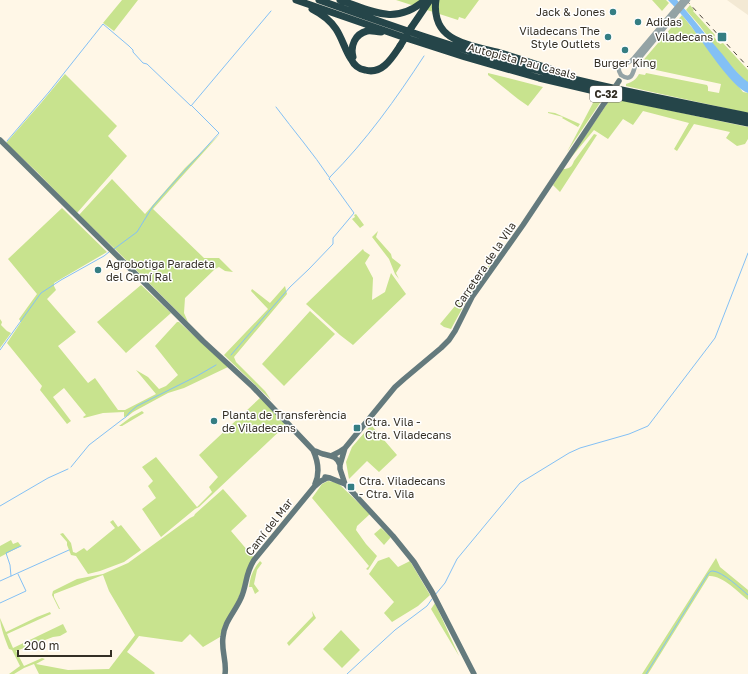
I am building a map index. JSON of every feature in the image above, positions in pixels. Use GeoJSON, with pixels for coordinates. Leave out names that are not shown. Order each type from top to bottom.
{"type":"FeatureCollection","features":[{"type":"Feature","properties":{"kind":"highway","name":"Autopista Pau Casals"},"geometry":{"type":"LineString","coordinates":[[319,0],[476,53],[540,71],[585,82],[748,116]]}},
{"type":"Feature","properties":{"kind":"highway"},"geometry":{"type":"LineString","coordinates":[[340,0],[389,15],[405,12],[415,8],[425,0]]}},
{"type":"Feature","properties":{"kind":"highway"},"geometry":{"type":"LineString","coordinates":[[299,1],[320,13],[328,20],[337,31],[356,67],[363,70],[372,71],[384,67],[394,56],[430,0]]}},
{"type":"Feature","properties":{"kind":"highway"},"geometry":{"type":"LineString","coordinates":[[436,0],[438,22],[447,34],[459,41],[554,70],[585,82]]}},
{"type":"Feature","properties":{"kind":"highway","name":"Autopista Pau Casals"},"geometry":{"type":"LineString","coordinates":[[299,1],[465,57],[552,81],[620,97],[748,123]]}},
{"type":"Feature","properties":{"kind":"highway"},"geometry":{"type":"LineString","coordinates":[[363,70],[355,62],[352,54],[353,42],[358,36],[365,32],[372,31],[400,36]]}},
{"type":"Feature","properties":{"kind":"main road","name":"Carretera de la Vila"},"geometry":{"type":"LineString","coordinates":[[345,448],[395,387],[449,340],[472,298],[621,79]]}},
{"type":"Feature","properties":{"kind":"main road"},"geometry":{"type":"LineString","coordinates":[[0,140],[172,310],[253,386],[313,450],[318,467],[323,476],[345,484]]}},
{"type":"Feature","properties":{"kind":"main road"},"geometry":{"type":"LineString","coordinates":[[318,467],[322,458],[338,453],[345,448]]}},
{"type":"Feature","properties":{"kind":"main road"},"geometry":{"type":"LineString","coordinates":[[328,478],[336,475],[340,467],[345,448]]}},
{"type":"Feature","properties":{"kind":"main road"},"geometry":{"type":"LineString","coordinates":[[313,450],[337,459],[345,484],[399,542],[414,562],[439,605],[474,674]]}},
{"type":"Feature","properties":{"kind":"main road","name":"Camí del Mar"},"geometry":{"type":"LineString","coordinates":[[314,487],[317,480],[318,467]]}},
{"type":"Feature","properties":{"kind":"main road","name":"Camí del Mar"},"geometry":{"type":"LineString","coordinates":[[225,674],[222,643],[224,631],[240,600],[254,560],[314,487],[321,481],[328,478]]}},
{"type":"Feature","properties":{"kind":"street"},"geometry":{"type":"LineString","coordinates":[[683,0],[674,13],[636,61],[634,73],[628,78],[621,79],[619,68],[623,63],[634,58],[674,13],[688,0]]}},
{"type":"Feature","properties":{"kind":"street"},"geometry":{"type":"LineString","coordinates":[[628,62],[634,68]]}},
{"type":"Feature","properties":{"kind":"shaded area"},"geometry":{"type":"Polygon","coordinates":[[[727,0],[748,0],[748,15],[738,8],[727,0]]]}},
{"type":"Feature","properties":{"kind":"green space"},"geometry":{"type":"Polygon","coordinates":[[[122,0],[138,0],[114,31],[103,23],[122,0]]]}},
{"type":"Feature","properties":{"kind":"green space"},"geometry":{"type":"Polygon","coordinates":[[[396,0],[479,0],[465,19],[459,17],[458,20],[396,0]]]}},
{"type":"Feature","properties":{"kind":"green space"},"geometry":{"type":"Polygon","coordinates":[[[652,0],[666,0],[669,3],[662,11],[652,0]]]}},
{"type":"Feature","properties":{"kind":"green space"},"geometry":{"type":"Polygon","coordinates":[[[690,5],[694,10],[693,11],[715,35],[714,37],[720,44],[723,43],[748,70],[748,84],[724,59],[700,26],[686,10],[690,5]]]}},
{"type":"Feature","properties":{"kind":"green space"},"geometry":{"type":"Polygon","coordinates":[[[682,15],[743,92],[748,93],[748,113],[626,86],[626,84],[637,78],[639,74],[645,75],[646,73],[707,85],[708,91],[719,93],[721,84],[642,67],[640,64],[682,15]]]}},
{"type":"Feature","properties":{"kind":"green space"},"geometry":{"type":"Polygon","coordinates":[[[488,73],[543,87],[528,106],[488,75],[488,73]]]}},
{"type":"Feature","properties":{"kind":"green space"},"geometry":{"type":"Polygon","coordinates":[[[65,74],[117,126],[108,136],[127,156],[77,213],[6,143],[65,74]]]}},
{"type":"Feature","properties":{"kind":"green space"},"geometry":{"type":"Polygon","coordinates":[[[611,98],[748,127],[748,139],[745,144],[737,146],[726,138],[730,132],[694,124],[677,151],[674,149],[689,123],[643,111],[633,125],[623,119],[608,139],[594,130],[569,160],[611,98]]]}},
{"type":"Feature","properties":{"kind":"green space"},"geometry":{"type":"Polygon","coordinates":[[[602,100],[567,152],[594,101],[602,100]]]}},
{"type":"Feature","properties":{"kind":"green space"},"geometry":{"type":"Polygon","coordinates":[[[548,112],[555,113],[580,124],[578,127],[562,118],[563,117],[548,112]]]}},
{"type":"Feature","properties":{"kind":"green space"},"geometry":{"type":"Polygon","coordinates":[[[220,134],[153,209],[204,258],[219,258],[233,272],[225,271],[219,267],[215,269],[185,298],[184,313],[188,322],[79,215],[112,179],[145,214],[185,168],[220,134]]]}},
{"type":"Feature","properties":{"kind":"green space"},"geometry":{"type":"Polygon","coordinates":[[[594,134],[597,135],[560,192],[553,185],[563,169],[571,166],[594,134]]]}},
{"type":"Feature","properties":{"kind":"green space"},"geometry":{"type":"Polygon","coordinates":[[[62,208],[107,252],[54,283],[56,290],[47,299],[76,332],[58,346],[88,383],[95,378],[118,410],[125,410],[156,394],[136,370],[148,377],[159,389],[166,386],[178,375],[155,346],[177,322],[179,322],[228,367],[184,388],[168,393],[124,417],[124,412],[103,413],[84,418],[83,417],[86,415],[64,388],[53,397],[71,421],[67,424],[40,390],[42,386],[7,343],[21,322],[19,319],[37,294],[8,259],[62,208]]]}},
{"type":"Feature","properties":{"kind":"green space"},"geometry":{"type":"Polygon","coordinates":[[[356,214],[364,225],[360,228],[352,219],[356,214]]]}},
{"type":"Feature","properties":{"kind":"green space"},"geometry":{"type":"Polygon","coordinates":[[[378,231],[376,237],[391,254],[392,258],[401,265],[396,273],[399,279],[395,274],[389,259],[372,237],[378,231]]]}},
{"type":"Feature","properties":{"kind":"green space"},"geometry":{"type":"Polygon","coordinates":[[[363,249],[370,255],[365,263],[373,278],[372,300],[385,292],[391,273],[406,294],[353,345],[306,304],[363,249]]]}},
{"type":"Feature","properties":{"kind":"green space"},"geometry":{"type":"Polygon","coordinates":[[[495,258],[470,294],[451,329],[440,324],[495,258]]]}},
{"type":"Feature","properties":{"kind":"green space"},"geometry":{"type":"Polygon","coordinates":[[[141,285],[171,313],[126,353],[97,322],[141,285]]]}},
{"type":"Feature","properties":{"kind":"green space"},"geometry":{"type":"Polygon","coordinates":[[[285,286],[287,294],[234,357],[236,362],[265,391],[271,400],[224,355],[268,309],[251,291],[252,289],[270,303],[285,286]]]}},
{"type":"Feature","properties":{"kind":"green space"},"geometry":{"type":"Polygon","coordinates":[[[310,311],[335,334],[284,386],[262,364],[310,311]]]}},
{"type":"Feature","properties":{"kind":"green space"},"geometry":{"type":"Polygon","coordinates":[[[0,319],[2,322],[1,325],[11,333],[0,348],[0,319]]]}},
{"type":"Feature","properties":{"kind":"green space"},"geometry":{"type":"Polygon","coordinates":[[[261,397],[287,424],[199,507],[161,537],[142,509],[156,498],[148,486],[153,481],[142,467],[156,457],[197,507],[212,492],[209,487],[218,477],[199,455],[261,397]]]}},
{"type":"Feature","properties":{"kind":"green space"},"geometry":{"type":"Polygon","coordinates":[[[142,411],[144,413],[122,426],[119,426],[131,417],[142,411]]]}},
{"type":"Feature","properties":{"kind":"green space"},"geometry":{"type":"Polygon","coordinates":[[[371,425],[397,455],[379,472],[367,461],[349,479],[346,462],[352,447],[371,425]]]}},
{"type":"Feature","properties":{"kind":"green space"},"geometry":{"type":"Polygon","coordinates":[[[328,481],[338,483],[370,514],[357,526],[356,530],[377,556],[368,570],[366,569],[369,566],[312,498],[322,484],[328,481]]]}},
{"type":"Feature","properties":{"kind":"green space"},"geometry":{"type":"Polygon","coordinates":[[[223,489],[247,516],[231,531],[254,558],[236,604],[224,624],[220,637],[203,647],[190,634],[182,642],[139,636],[127,652],[155,673],[154,674],[39,674],[34,664],[14,674],[9,674],[20,666],[12,650],[9,649],[0,618],[6,632],[50,612],[51,614],[7,634],[13,648],[63,624],[67,632],[60,636],[53,637],[16,651],[24,666],[42,658],[45,659],[36,664],[68,670],[109,669],[135,635],[109,591],[103,575],[54,594],[60,609],[52,595],[53,591],[77,579],[103,574],[128,563],[194,516],[223,489]]]}},
{"type":"Feature","properties":{"kind":"green space"},"geometry":{"type":"Polygon","coordinates":[[[113,520],[118,527],[121,525],[141,550],[124,562],[88,574],[76,556],[71,555],[67,542],[60,534],[63,533],[71,543],[73,552],[76,553],[84,548],[87,551],[115,528],[110,522],[113,520]]]}},
{"type":"Feature","properties":{"kind":"green space"},"geometry":{"type":"Polygon","coordinates":[[[381,528],[391,537],[384,545],[374,534],[381,528]]]}},
{"type":"Feature","properties":{"kind":"green space"},"geometry":{"type":"Polygon","coordinates":[[[11,540],[13,544],[18,542],[21,546],[0,557],[0,546],[11,540]]]}},
{"type":"Feature","properties":{"kind":"green space"},"geometry":{"type":"Polygon","coordinates":[[[389,557],[398,567],[410,561],[430,595],[418,606],[392,622],[384,613],[394,602],[369,574],[378,561],[389,557]]]}},
{"type":"Feature","properties":{"kind":"green space"},"geometry":{"type":"Polygon","coordinates":[[[716,558],[720,567],[748,590],[748,600],[724,581],[714,576],[709,576],[648,674],[642,674],[716,558]]]}},
{"type":"Feature","properties":{"kind":"green space"},"geometry":{"type":"Polygon","coordinates":[[[260,561],[262,563],[257,570],[254,584],[259,591],[255,594],[252,587],[249,587],[249,583],[254,570],[260,561]]]}},
{"type":"Feature","properties":{"kind":"green space"},"geometry":{"type":"Polygon","coordinates":[[[435,603],[459,656],[431,609],[435,603]]]}},
{"type":"Feature","properties":{"kind":"green space"},"geometry":{"type":"Polygon","coordinates":[[[312,611],[316,618],[289,646],[287,643],[313,616],[312,611]]]}},
{"type":"Feature","properties":{"kind":"green space"},"geometry":{"type":"Polygon","coordinates":[[[341,630],[360,650],[342,668],[323,649],[341,630]]]}},
{"type":"Feature","properties":{"kind":"water"},"geometry":{"type":"Polygon","coordinates":[[[668,0],[677,0],[734,69],[748,82],[748,93],[734,83],[726,74],[691,26],[668,0]]]}},
{"type":"Feature","properties":{"kind":"waterway"},"geometry":{"type":"LineString","coordinates":[[7,141],[49,92],[103,24],[129,46],[143,63],[147,64],[191,106],[271,11]]}},
{"type":"Feature","properties":{"kind":"waterway"},"geometry":{"type":"LineString","coordinates":[[231,355],[290,287],[333,244],[333,238],[354,213],[329,179],[380,119],[424,56]]}},
{"type":"Feature","properties":{"kind":"waterway"},"geometry":{"type":"LineString","coordinates":[[114,249],[137,232],[153,206],[219,133],[192,106]]}},
{"type":"Feature","properties":{"kind":"waterway"},"geometry":{"type":"LineString","coordinates":[[276,107],[329,177]]}},
{"type":"Feature","properties":{"kind":"waterway"},"geometry":{"type":"LineString","coordinates":[[0,350],[41,293],[109,252]]}},
{"type":"Feature","properties":{"kind":"waterway"},"geometry":{"type":"LineString","coordinates":[[435,595],[445,583],[457,559],[520,483],[569,453],[580,448],[629,434],[648,426],[715,338],[748,253]]}},
{"type":"Feature","properties":{"kind":"waterway"},"geometry":{"type":"LineString","coordinates":[[71,467],[89,445],[126,417],[137,406],[216,365]]}},
{"type":"Feature","properties":{"kind":"waterway"},"geometry":{"type":"LineString","coordinates":[[0,506],[48,478],[68,469]]}},
{"type":"Feature","properties":{"kind":"waterway"},"geometry":{"type":"LineString","coordinates":[[11,576],[10,565],[6,553],[21,546]]}},
{"type":"Feature","properties":{"kind":"waterway"},"geometry":{"type":"LineString","coordinates":[[0,581],[69,550]]}},
{"type":"Feature","properties":{"kind":"waterway"},"geometry":{"type":"LineString","coordinates":[[646,674],[710,572],[713,571],[722,574],[748,595]]}},
{"type":"Feature","properties":{"kind":"waterway"},"geometry":{"type":"LineString","coordinates":[[0,603],[26,591],[18,574]]}},
{"type":"Feature","properties":{"kind":"waterway"},"geometry":{"type":"LineString","coordinates":[[347,674],[395,630],[427,606],[432,599]]}},
{"type":"Feature","properties":{"kind":"railway"},"geometry":{"type":"LineString","coordinates":[[686,0],[748,67]]}},
{"type":"Feature","properties":{"kind":"place","name":"Jack & Jones"},"geometry":{"type":"Point","coordinates":[613,12]}},
{"type":"Feature","properties":{"kind":"place","name":"Adidas"},"geometry":{"type":"Point","coordinates":[638,22]}},
{"type":"Feature","properties":{"kind":"place","name":"Viladecans The Style Outlets"},"geometry":{"type":"Point","coordinates":[608,37]}},
{"type":"Feature","properties":{"kind":"place","name":"Viladecans"},"geometry":{"type":"Point","coordinates":[722,37]}},
{"type":"Feature","properties":{"kind":"place","name":"Burger King"},"geometry":{"type":"Point","coordinates":[625,50]}},
{"type":"Feature","properties":{"kind":"place","name":"Agrobotiga Paradeta del Camí Ral"},"geometry":{"type":"Point","coordinates":[98,270]}},
{"type":"Feature","properties":{"kind":"place","name":"Planta de Transferència de Viladecans"},"geometry":{"type":"Point","coordinates":[214,421]}},
{"type":"Feature","properties":{"kind":"place","name":"Ctra. Vila - Ctra. Viladecans"},"geometry":{"type":"Point","coordinates":[357,428]}},
{"type":"Feature","properties":{"kind":"place","name":"Ctra. Viladecans - Ctra. Vila"},"geometry":{"type":"Point","coordinates":[351,487]}}]}
